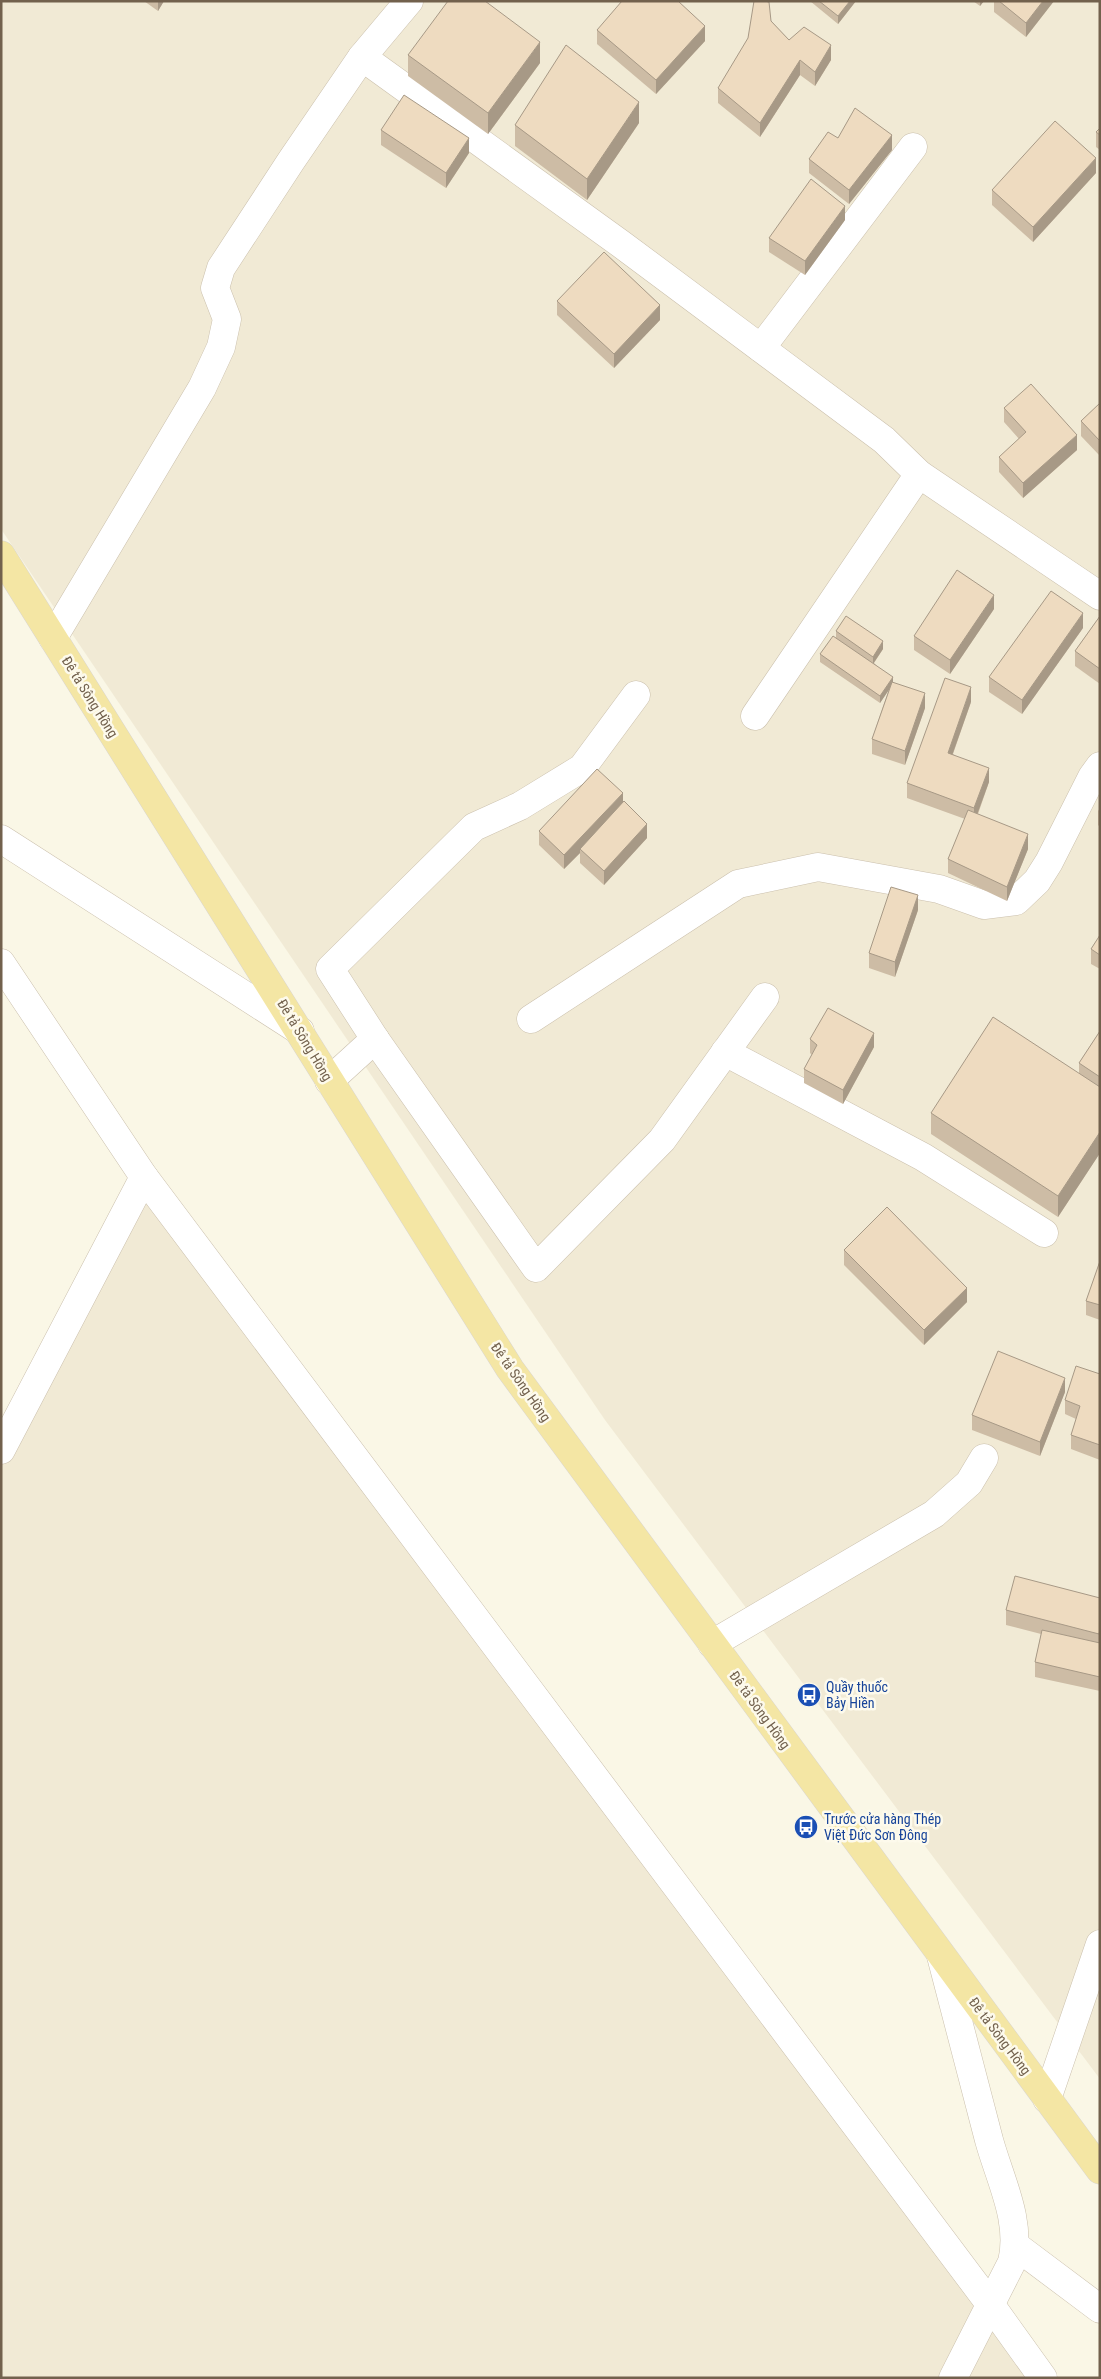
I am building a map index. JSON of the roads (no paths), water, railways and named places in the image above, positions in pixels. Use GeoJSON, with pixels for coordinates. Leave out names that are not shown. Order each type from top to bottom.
{"type":"FeatureCollection","features":[{"type":"Feature","properties":{"kind":"main road","name":"Đê tả Sông Hồng"},"geometry":{"type":"LineString","coordinates":[[1,555],[510,1369],[1100,2170]]}},
{"type":"Feature","properties":{"kind":"street"},"geometry":{"type":"LineString","coordinates":[[53,638],[202,388],[222,347],[227,319],[215,288],[221,268],[362,57],[409,1]]}},
{"type":"Feature","properties":{"kind":"street"},"geometry":{"type":"LineString","coordinates":[[362,57],[884,440],[919,474],[1100,596]]}},
{"type":"Feature","properties":{"kind":"street"},"geometry":{"type":"LineString","coordinates":[[761,348],[913,147]]}},
{"type":"Feature","properties":{"kind":"street"},"geometry":{"type":"LineString","coordinates":[[755,716],[919,474]]}},
{"type":"Feature","properties":{"kind":"street"},"geometry":{"type":"LineString","coordinates":[[636,695],[582,768],[520,806],[474,827],[330,969],[375,1039],[536,1268],[662,1140],[765,997]]}},
{"type":"Feature","properties":{"kind":"street"},"geometry":{"type":"LineString","coordinates":[[531,1019],[738,884],[818,867],[938,889],[984,905],[1016,901],[1037,881],[1049,862],[1092,777],[1100,766]]}},
{"type":"Feature","properties":{"kind":"street"},"geometry":{"type":"LineString","coordinates":[[1,839],[300,1031]]}},
{"type":"Feature","properties":{"kind":"street"},"geometry":{"type":"LineString","coordinates":[[1,963],[144,1178],[990,2304],[1042,2378]]}},
{"type":"Feature","properties":{"kind":"street"},"geometry":{"type":"LineString","coordinates":[[329,1081],[375,1039]]}},
{"type":"Feature","properties":{"kind":"street"},"geometry":{"type":"LineString","coordinates":[[725,1052],[923,1157],[1044,1233]]}},
{"type":"Feature","properties":{"kind":"street"},"geometry":{"type":"LineString","coordinates":[[1,1450],[144,1178]]}},
{"type":"Feature","properties":{"kind":"street"},"geometry":{"type":"LineString","coordinates":[[712,1644],[934,1514],[970,1483],[984,1458]]}},
{"type":"Feature","properties":{"kind":"street"},"geometry":{"type":"LineString","coordinates":[[1047,2099],[1100,1944]]}},
{"type":"Feature","properties":{"kind":"street"},"geometry":{"type":"LineString","coordinates":[[941,1956],[990,2142],[1015,2227],[1016,2246],[1012,2262],[953,2378]]}},
{"type":"Feature","properties":{"kind":"street"},"geometry":{"type":"LineString","coordinates":[[1016,2246],[1100,2309]]}},
{"type":"Feature","properties":{"kind":"place","name":"Quầy thuốc Bảy Hiền"},"geometry":{"type":"Point","coordinates":[809,1695]}},
{"type":"Feature","properties":{"kind":"place","name":"Trước cửa hàng Thép Việt Đức Sơn Đông"},"geometry":{"type":"Point","coordinates":[806,1827]}}]}
